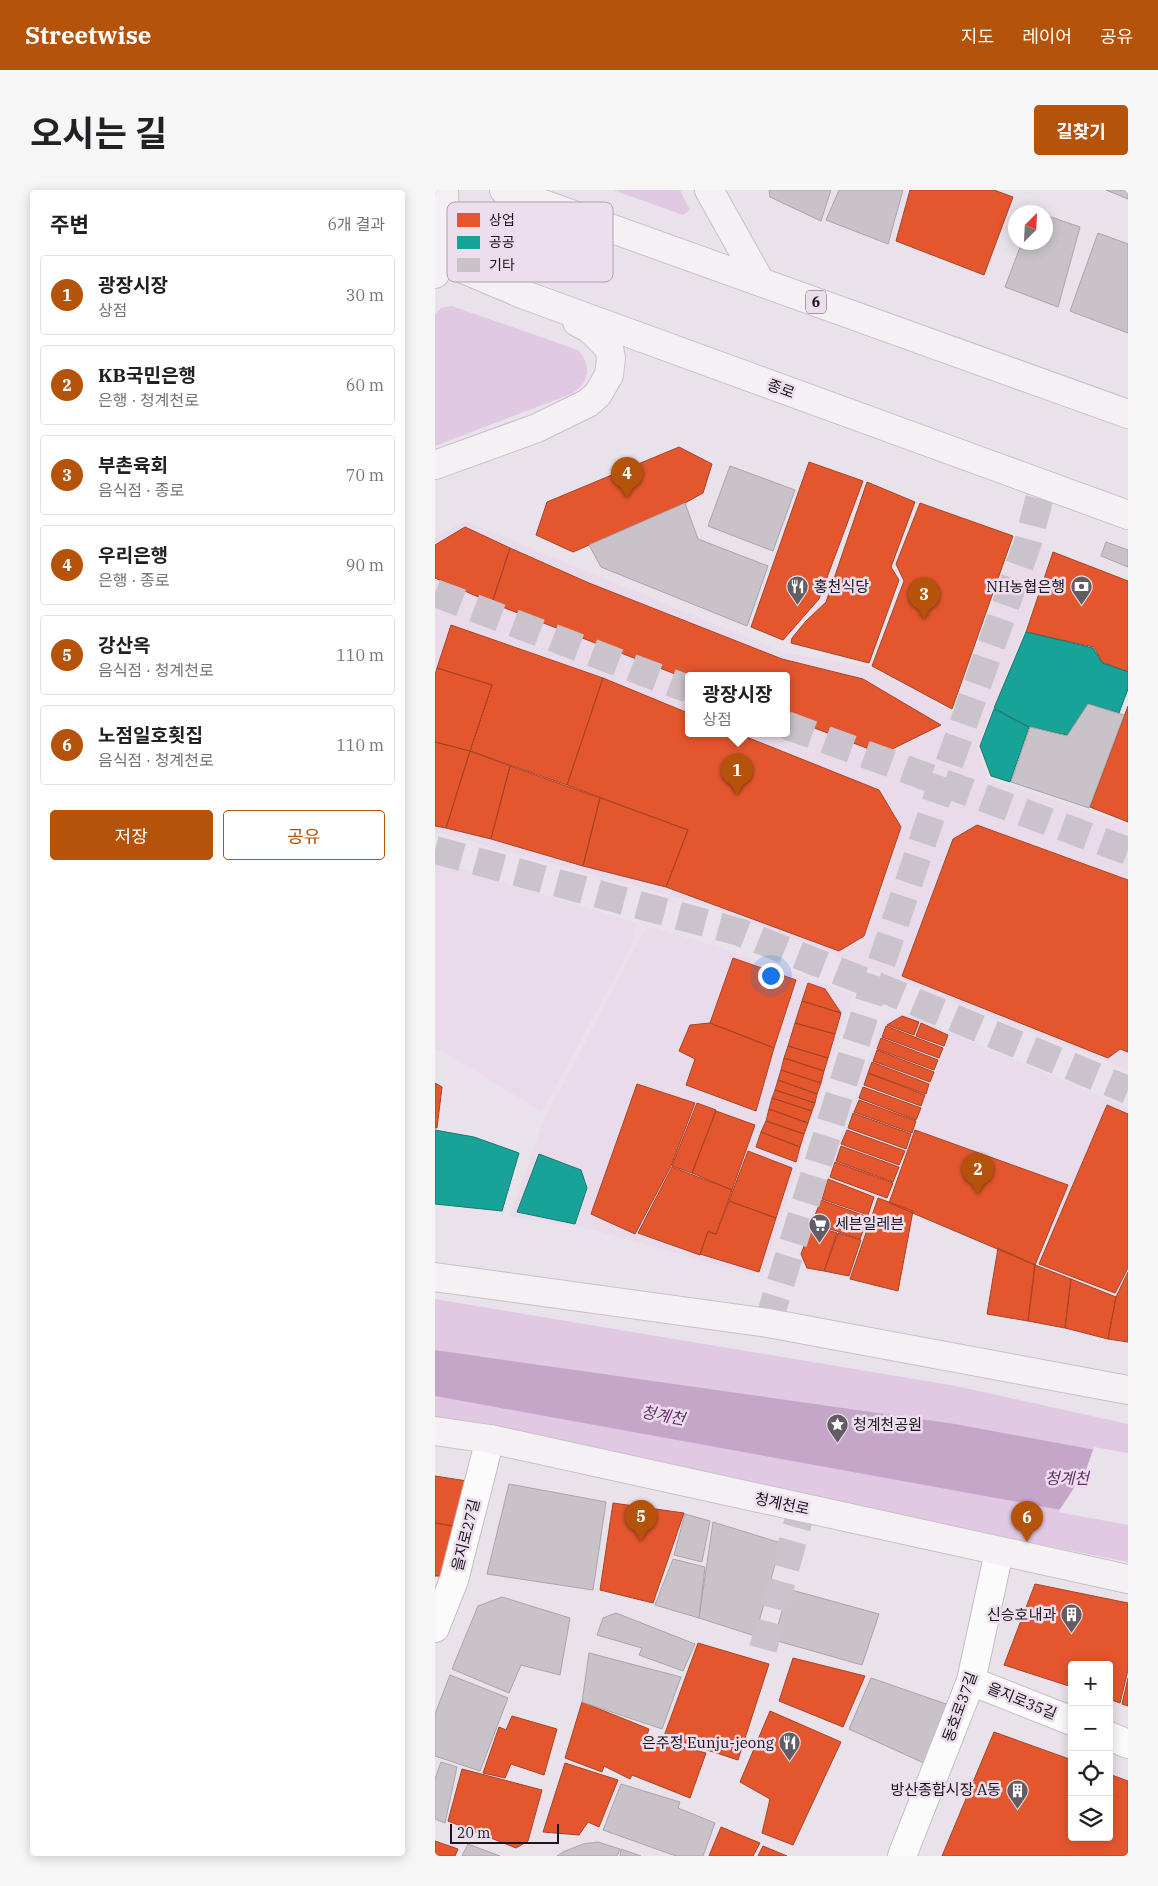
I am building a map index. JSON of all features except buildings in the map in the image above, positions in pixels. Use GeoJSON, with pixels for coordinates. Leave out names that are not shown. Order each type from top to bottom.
{"type":"FeatureCollection","features":[{"type":"Feature","properties":{"kind":"main road"},"geometry":{"type":"LineString","coordinates":[[436,264],[445,234],[443,190]]}},
{"type":"Feature","properties":{"kind":"main road","name":"6"},"geometry":{"type":"LineString","coordinates":[[504,190],[538,202]]}},
{"type":"Feature","properties":{"kind":"main road"},"geometry":{"type":"LineString","coordinates":[[709,190],[760,281]]}},
{"type":"Feature","properties":{"kind":"main road","name":"6"},"geometry":{"type":"LineString","coordinates":[[613,229],[1128,414]]}},
{"type":"Feature","properties":{"kind":"main road","name":"종로"},"geometry":{"type":"LineString","coordinates":[[488,282],[1128,516]]}},
{"type":"Feature","properties":{"kind":"main road"},"geometry":{"type":"LineString","coordinates":[[435,465],[545,424],[588,404],[605,384],[609,375],[611,358],[609,348],[600,338],[590,328],[522,294]]}},
{"type":"Feature","properties":{"kind":"main road"},"geometry":{"type":"LineString","coordinates":[[435,1276],[768,1323],[1128,1390]]}},
{"type":"Feature","properties":{"kind":"main road","name":"청계천로"},"geometry":{"type":"LineString","coordinates":[[435,1431],[490,1439],[1128,1579]]}},
{"type":"Feature","properties":{"kind":"street","name":"을지로27길"},"geometry":{"type":"LineString","coordinates":[[435,1628],[454,1580],[490,1439]]}},
{"type":"Feature","properties":{"kind":"street","name":"동호로37길"},"geometry":{"type":"LineString","coordinates":[[902,1856],[971,1681],[999,1552]]}},
{"type":"Feature","properties":{"kind":"street","name":"을지로35길"},"geometry":{"type":"LineString","coordinates":[[971,1681],[1068,1719]]}},
{"type":"Feature","properties":{"kind":"street"},"geometry":{"type":"LineString","coordinates":[[1113,1738],[1128,1744]]}},
{"type":"Feature","properties":{"kind":"shaded area"},"geometry":{"type":"Polygon","coordinates":[[[613,190],[680,190],[690,210],[683,215],[613,190]]]}},
{"type":"Feature","properties":{"kind":"shaded area"},"geometry":{"type":"Polygon","coordinates":[[[452,306],[578,350],[587,368],[585,380],[571,394],[435,446],[435,314],[441,308],[452,306]]]}},
{"type":"Feature","properties":{"kind":"shaded area"},"geometry":{"type":"Polygon","coordinates":[[[465,521],[785,653],[871,667],[952,712],[1018,538],[1051,551],[1023,634],[977,747],[988,779],[1128,825],[1128,1070],[705,905],[435,832],[435,537],[465,521]]]}},
{"type":"Feature","properties":{"kind":"shaded area"},"geometry":{"type":"Polygon","coordinates":[[[435,861],[637,923],[631,947],[542,1112],[453,1057],[435,1049],[435,861]]]}},
{"type":"Feature","properties":{"kind":"shaded area"},"geometry":{"type":"Polygon","coordinates":[[[647,925],[725,949],[853,994],[762,1277],[590,1229],[510,1216],[542,1124],[647,925]]]}},
{"type":"Feature","properties":{"kind":"shaded area"},"geometry":{"type":"Polygon","coordinates":[[[902,1012],[1128,1108],[1128,1342],[1108,1339],[1116,1297],[1035,1265],[1068,1185],[915,1130],[888,1201],[876,1198],[850,1279],[806,1271],[798,1253],[881,1025],[902,1012]]]}},
{"type":"Feature","properties":{"kind":"shaded area","name":"청계천공원"},"geometry":{"type":"Polygon","coordinates":[[[435,1299],[956,1386],[1128,1424],[1128,1562],[435,1425],[435,1299]]]}},
{"type":"Feature","properties":{"kind":"water","name":"청계천"},"geometry":{"type":"Polygon","coordinates":[[[435,1350],[955,1424],[1128,1456],[1128,1522],[435,1396],[435,1350]]]}},
{"type":"Feature","properties":{"kind":"pier"},"geometry":{"type":"Polygon","coordinates":[[[1094,1447],[1128,1453],[1128,1525],[1058,1512],[1086,1470],[1094,1447]]]}},
{"type":"Feature","properties":{"kind":"tunnel"},"geometry":{"type":"LineString","coordinates":[[768,1323],[874,985],[942,784],[1028,542],[1043,485]]}},
{"type":"Feature","properties":{"kind":"tunnel"},"geometry":{"type":"LineString","coordinates":[[435,593],[685,688]]}},
{"type":"Feature","properties":{"kind":"tunnel"},"geometry":{"type":"LineString","coordinates":[[790,726],[1128,851]]}},
{"type":"Feature","properties":{"kind":"tunnel"},"geometry":{"type":"LineString","coordinates":[[435,850],[739,932],[874,985],[1128,1090]]}},
{"type":"Feature","properties":{"kind":"tunnel"},"geometry":{"type":"LineString","coordinates":[[763,1649],[802,1508]]}},
{"type":"Feature","properties":{"kind":"place","name":"우리은행"},"geometry":{"type":"Point","coordinates":[627,498]}},
{"type":"Feature","properties":{"kind":"place","name":"홍천식당"},"geometry":{"type":"Point","coordinates":[798,606]}},
{"type":"Feature","properties":{"kind":"place","name":"NH농협은행"},"geometry":{"type":"Point","coordinates":[1081,606]}},
{"type":"Feature","properties":{"kind":"place","name":"부촌육회"},"geometry":{"type":"Point","coordinates":[924,619]}},
{"type":"Feature","properties":{"kind":"place","name":"광장시장"},"geometry":{"type":"Point","coordinates":[737,795]}},
{"type":"Feature","properties":{"kind":"place","name":"KB국민은행"},"geometry":{"type":"Point","coordinates":[978,1194]}},
{"type":"Feature","properties":{"kind":"place","name":"세븐일레븐"},"geometry":{"type":"Point","coordinates":[819,1243]}},
{"type":"Feature","properties":{"kind":"place","name":"청계천공원"},"geometry":{"type":"Point","coordinates":[837,1444]}},
{"type":"Feature","properties":{"kind":"place","name":"강산옥"},"geometry":{"type":"Point","coordinates":[641,1541]}},
{"type":"Feature","properties":{"kind":"place","name":"노점일호횟집"},"geometry":{"type":"Point","coordinates":[1027,1542]}},
{"type":"Feature","properties":{"kind":"place","name":"신승호내과"},"geometry":{"type":"Point","coordinates":[1072,1634]}},
{"type":"Feature","properties":{"kind":"place","name":"은주정 Eunju-jeong"},"geometry":{"type":"Point","coordinates":[790,1762]}},
{"type":"Feature","properties":{"kind":"place","name":"방산종합시장 A동"},"geometry":{"type":"Point","coordinates":[1017,1809]}}]}
